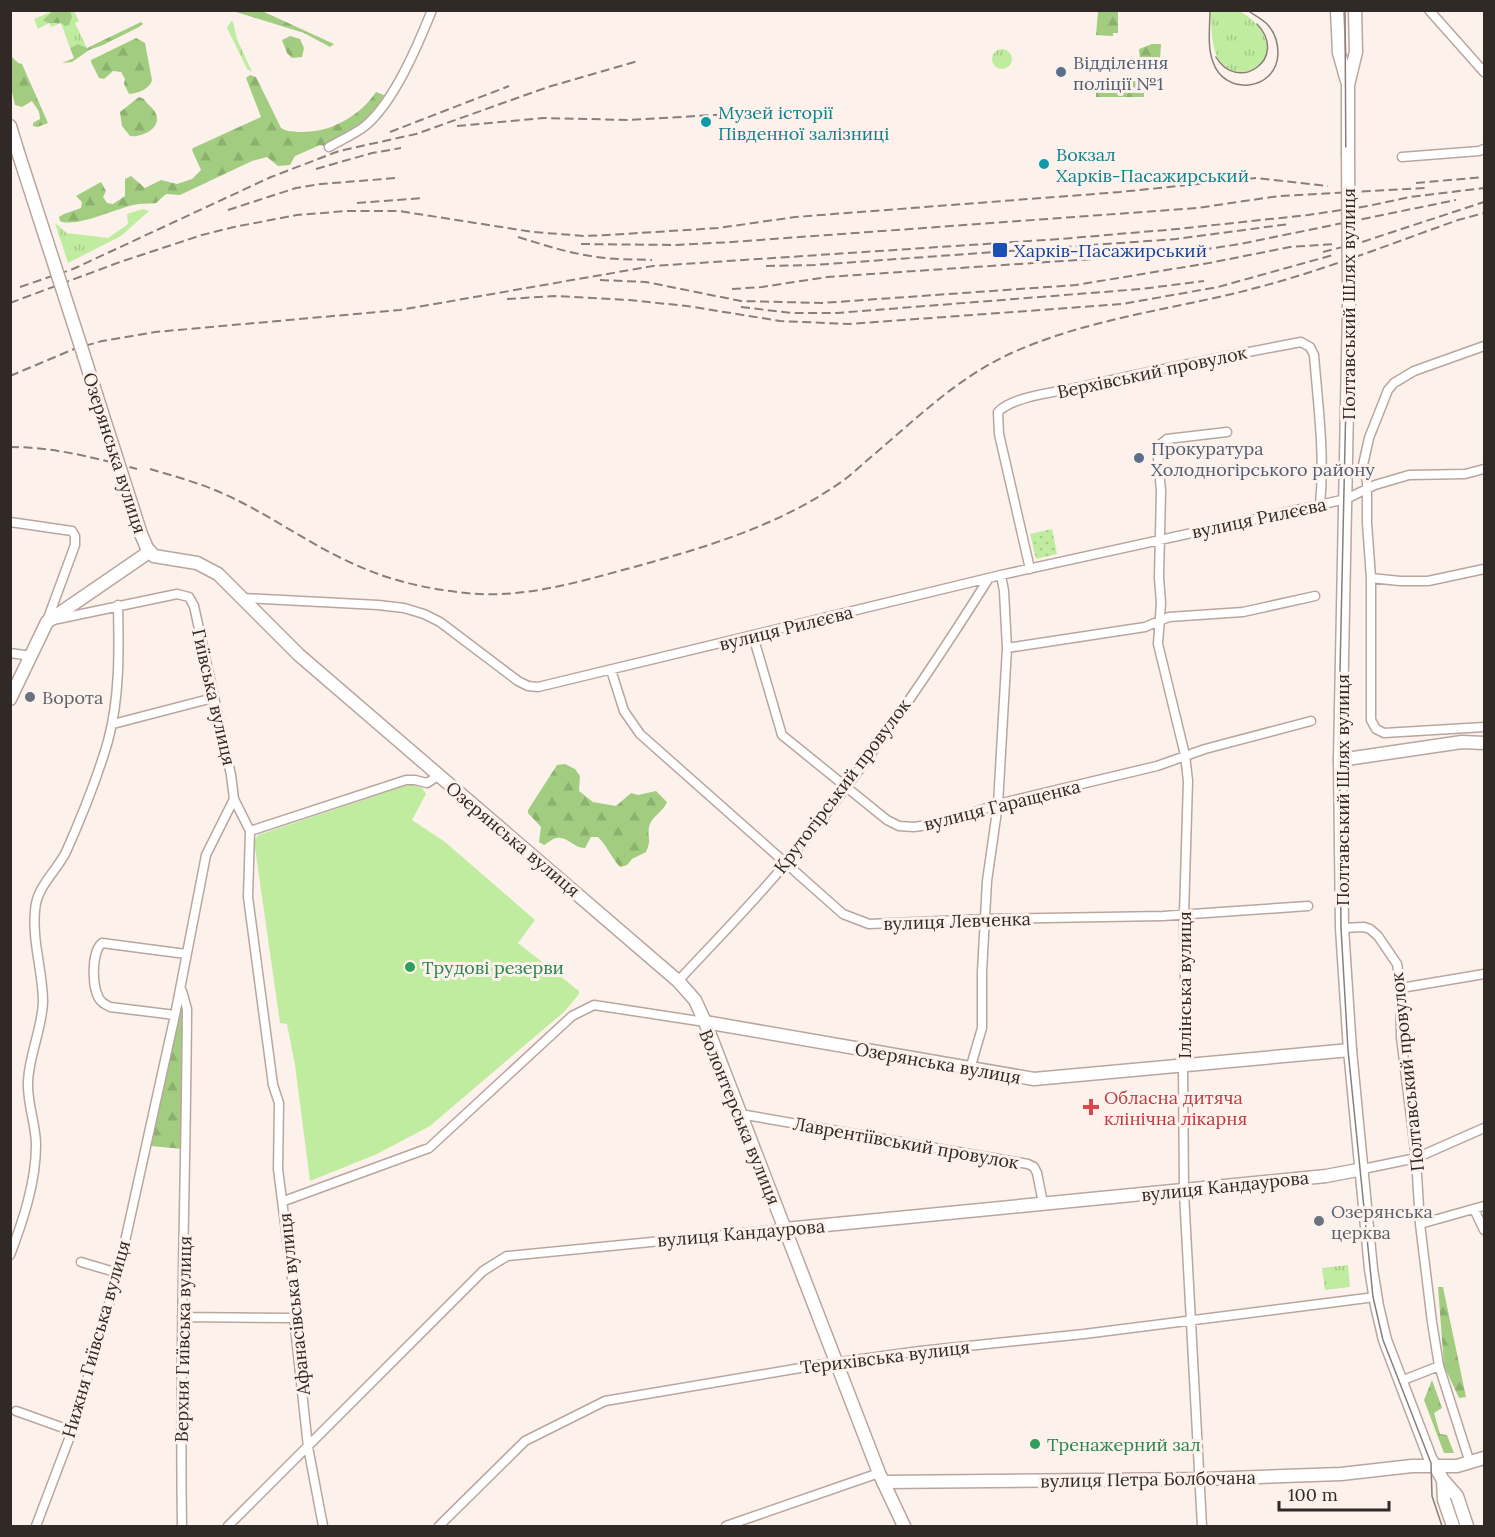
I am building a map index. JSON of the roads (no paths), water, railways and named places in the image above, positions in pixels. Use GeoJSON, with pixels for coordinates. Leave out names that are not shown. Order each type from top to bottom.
{"type":"FeatureCollection","features":[{"type":"Feature","properties":{"kind":"main road","name":"Полтавський Шлях вулиця"},"geometry":{"type":"LineString","coordinates":[[1338,10],[1340,53],[1348,85]]}},
{"type":"Feature","properties":{"kind":"main road","name":"Полтавський Шлях вулиця"},"geometry":{"type":"LineString","coordinates":[[1355,10],[1356,52],[1348,85],[1349,307],[1341,760],[1342,928],[1350,1050],[1375,1297],[1385,1340],[1435,1466],[1457,1497],[1467,1527]]}},
{"type":"Feature","properties":{"kind":"main road","name":"Озерянська вулиця"},"geometry":{"type":"LineString","coordinates":[[10,126],[141,534],[149,552],[158,557],[189,561],[218,574],[299,655],[678,981],[695,1000],[705,1022],[1034,1079],[1350,1050]]}},
{"type":"Feature","properties":{"kind":"main road"},"geometry":{"type":"LineString","coordinates":[[10,699],[46,622],[149,552]]}},
{"type":"Feature","properties":{"kind":"main road"},"geometry":{"type":"LineString","coordinates":[[1341,760],[1462,742],[1485,743]]}},
{"type":"Feature","properties":{"kind":"main road","name":"Волонтерська вулиця"},"geometry":{"type":"LineString","coordinates":[[705,1022],[835,1362],[881,1477],[904,1527]]}},
{"type":"Feature","properties":{"kind":"main road","name":"вулиця Кандаурова"},"geometry":{"type":"LineString","coordinates":[[785,1229],[1326,1176],[1363,1169]]}},
{"type":"Feature","properties":{"kind":"main road","name":"вулиця Петра Болбочана"},"geometry":{"type":"LineString","coordinates":[[881,1477],[1200,1479],[1341,1474],[1412,1466],[1457,1466],[1485,1458]]}},
{"type":"Feature","properties":{"kind":"main road","name":"Полтавський Шлях вулиця"},"geometry":{"type":"LineString","coordinates":[[1443,1480],[1444,1500],[1453,1527]]}},
{"type":"Feature","properties":{"kind":"street"},"geometry":{"type":"LineString","coordinates":[[329,147],[364,127],[379,113],[416,50],[432,10]]}},
{"type":"Feature","properties":{"kind":"street"},"geometry":{"type":"LineString","coordinates":[[1429,10],[1485,72]]}},
{"type":"Feature","properties":{"kind":"street"},"geometry":{"type":"LineString","coordinates":[[1402,157],[1485,149]]}},
{"type":"Feature","properties":{"kind":"street","name":"Верхівський провулок"},"geometry":{"type":"LineString","coordinates":[[1030,569],[999,434],[998,412],[1005,405],[1031,398],[1181,364],[1301,342],[1310,347],[1314,355],[1320,415],[1322,480],[1320,504]]}},
{"type":"Feature","properties":{"kind":"street"},"geometry":{"type":"LineString","coordinates":[[1485,346],[1414,372],[1394,383],[1388,390],[1372,428],[1365,455],[1364,470],[1368,489],[1367,523],[1371,578],[1371,720],[1376,729],[1384,733],[1485,727]]}},
{"type":"Feature","properties":{"kind":"street","name":"Іллінська вулиця"},"geometry":{"type":"LineString","coordinates":[[1202,1527],[1184,1190],[1183,1065],[1186,1052],[1184,914],[1188,782],[1185,755],[1158,644],[1161,620],[1159,578],[1161,491],[1157,447],[1167,439],[1227,432]]}},
{"type":"Feature","properties":{"kind":"street","name":"вулиця Рилєєва"},"geometry":{"type":"LineString","coordinates":[[243,598],[378,605],[404,608],[424,614],[440,622],[518,681],[528,686],[538,687],[1001,575],[1345,500],[1368,489],[1409,475],[1465,474],[1485,469]]}},
{"type":"Feature","properties":{"kind":"street"},"geometry":{"type":"LineString","coordinates":[[10,522],[72,531],[75,536],[75,545],[46,622]]}},
{"type":"Feature","properties":{"kind":"street"},"geometry":{"type":"LineString","coordinates":[[1371,578],[1428,581],[1485,569]]}},
{"type":"Feature","properties":{"kind":"street"},"geometry":{"type":"LineString","coordinates":[[970,1069],[982,1028],[982,972],[987,881],[998,804],[1007,648],[1001,575]]}},
{"type":"Feature","properties":{"kind":"street","name":"Крутогірський провулок"},"geometry":{"type":"LineString","coordinates":[[678,981],[785,864],[846,787],[936,663],[989,578]]}},
{"type":"Feature","properties":{"kind":"street","name":"Гиївська вулиця"},"geometry":{"type":"LineString","coordinates":[[118,605],[177,594],[189,597],[194,606],[231,775],[234,799],[250,831]]}},
{"type":"Feature","properties":{"kind":"street"},"geometry":{"type":"LineString","coordinates":[[1007,648],[1145,627],[1169,617],[1243,612],[1315,596]]}},
{"type":"Feature","properties":{"kind":"street"},"geometry":{"type":"LineString","coordinates":[[10,1256],[29,1196],[36,1147],[35,1122],[29,1101],[28,1084],[30,1060],[43,1004],[35,933],[35,910],[38,896],[64,855],[102,761],[113,724],[119,658],[118,605],[46,622]]}},
{"type":"Feature","properties":{"kind":"street","name":"вулиця Гаращенка"},"geometry":{"type":"LineString","coordinates":[[753,636],[782,735],[887,820],[899,826],[914,827],[948,822],[998,804],[1157,766],[1185,755],[1311,721]]}},
{"type":"Feature","properties":{"kind":"street"},"geometry":{"type":"LineString","coordinates":[[10,653],[31,656]]}},
{"type":"Feature","properties":{"kind":"street","name":"вулиця Левченка"},"geometry":{"type":"LineString","coordinates":[[611,670],[624,711],[640,735],[843,914],[869,924],[1184,914],[1308,906]]}},
{"type":"Feature","properties":{"kind":"street"},"geometry":{"type":"LineString","coordinates":[[113,724],[213,699]]}},
{"type":"Feature","properties":{"kind":"street"},"geometry":{"type":"LineString","coordinates":[[250,831],[406,780],[427,783],[438,776]]}},
{"type":"Feature","properties":{"kind":"street"},"geometry":{"type":"LineString","coordinates":[[186,954],[102,944],[95,957],[96,990],[104,1004],[110,1007],[176,1015],[206,855],[234,799]]}},
{"type":"Feature","properties":{"kind":"street","name":"Афанасівська вулиця"},"geometry":{"type":"LineString","coordinates":[[250,831],[248,897],[273,1085],[279,1103],[278,1169],[284,1201],[287,1245],[297,1300],[294,1318],[308,1448],[323,1527]]}},
{"type":"Feature","properties":{"kind":"street","name":"Полтавський провулок"},"geometry":{"type":"LineString","coordinates":[[1342,928],[1364,927],[1378,936],[1396,964],[1401,988],[1401,1037],[1416,1158],[1420,1224],[1438,1366],[1470,1463]]}},
{"type":"Feature","properties":{"kind":"street"},"geometry":{"type":"LineString","coordinates":[[1401,988],[1485,974]]}},
{"type":"Feature","properties":{"kind":"street","name":"Верхня Гиївська вулиця"},"geometry":{"type":"LineString","coordinates":[[181,988],[187,1009],[187,1152],[180,1429],[182,1527]]}},
{"type":"Feature","properties":{"kind":"street","name":"Волонтерська вулиця"},"geometry":{"type":"LineString","coordinates":[[284,1201],[429,1148],[572,1016],[594,1005],[705,1022]]}},
{"type":"Feature","properties":{"kind":"street","name":"Нижня Гиївська вулиця"},"geometry":{"type":"LineString","coordinates":[[36,1527],[72,1431],[118,1273],[176,1015]]}},
{"type":"Feature","properties":{"kind":"street","name":"Лаврентіївський провулок"},"geometry":{"type":"LineString","coordinates":[[740,1114],[1028,1164],[1034,1167],[1037,1173],[1043,1203]]}},
{"type":"Feature","properties":{"kind":"street"},"geometry":{"type":"LineString","coordinates":[[1363,1169],[1416,1158],[1485,1128]]}},
{"type":"Feature","properties":{"kind":"street"},"geometry":{"type":"LineString","coordinates":[[1420,1224],[1485,1206]]}},
{"type":"Feature","properties":{"kind":"street"},"geometry":{"type":"LineString","coordinates":[[1474,1209],[1485,1230]]}},
{"type":"Feature","properties":{"kind":"street","name":"вулиця Кандаурова"},"geometry":{"type":"LineString","coordinates":[[228,1527],[483,1271],[507,1256],[785,1229]]}},
{"type":"Feature","properties":{"kind":"street"},"geometry":{"type":"LineString","coordinates":[[81,1262],[118,1273]]}},
{"type":"Feature","properties":{"kind":"street","name":"Терихівська вулиця"},"geometry":{"type":"LineString","coordinates":[[439,1527],[525,1441],[605,1401],[835,1362],[1084,1334],[1375,1297]]}},
{"type":"Feature","properties":{"kind":"street"},"geometry":{"type":"LineString","coordinates":[[182,1317],[294,1318]]}},
{"type":"Feature","properties":{"kind":"street"},"geometry":{"type":"LineString","coordinates":[[1401,1381],[1438,1366]]}},
{"type":"Feature","properties":{"kind":"street"},"geometry":{"type":"LineString","coordinates":[[16,1411],[72,1431]]}},
{"type":"Feature","properties":{"kind":"street","name":"вулиця Петра Болбочана"},"geometry":{"type":"LineString","coordinates":[[726,1527],[881,1477]]}},
{"type":"Feature","properties":{"kind":"tram line"},"geometry":{"type":"LineString","coordinates":[[1210,10],[1209,43],[1213,62],[1219,73],[1228,80],[1249,85],[1269,76],[1275,67],[1278,54],[1277,41],[1272,30],[1265,22],[1247,10]]}},
{"type":"Feature","properties":{"kind":"tram line"},"geometry":{"type":"LineString","coordinates":[[1345,10],[1347,354],[1339,716],[1341,928],[1348,1050],[1373,1297],[1383,1340],[1431,1463],[1432,1496],[1442,1526]]}},
{"type":"Feature","properties":{"kind":"tram line"},"geometry":{"type":"LineString","coordinates":[[1216,57],[1225,68],[1236,72],[1247,72],[1257,68],[1264,60],[1267,49],[1266,37],[1257,24]]}},
{"type":"Feature","properties":{"kind":"railway"},"geometry":{"type":"LineString","coordinates":[[20,287],[73,269],[271,177],[339,151],[416,134],[548,87],[638,61]]}},
{"type":"Feature","properties":{"kind":"railway"},"geometry":{"type":"LineString","coordinates":[[390,132],[509,86]]}},
{"type":"Feature","properties":{"kind":"railway"},"geometry":{"type":"LineString","coordinates":[[457,126],[544,118],[629,120],[748,113]]}},
{"type":"Feature","properties":{"kind":"railway"},"geometry":{"type":"LineString","coordinates":[[316,169],[372,153],[401,148]]}},
{"type":"Feature","properties":{"kind":"railway"},"geometry":{"type":"LineString","coordinates":[[1416,183],[1484,177]]}},
{"type":"Feature","properties":{"kind":"railway"},"geometry":{"type":"LineString","coordinates":[[228,210],[296,188],[396,178]]}},
{"type":"Feature","properties":{"kind":"railway"},"geometry":{"type":"LineString","coordinates":[[10,303],[120,262],[202,235],[297,215],[347,211],[399,211],[533,232],[585,236],[718,228],[795,217],[1120,192],[1257,178],[1328,186]]}},
{"type":"Feature","properties":{"kind":"railway"},"geometry":{"type":"LineString","coordinates":[[581,244],[676,245],[732,242],[1197,208],[1279,196],[1425,188]]}},
{"type":"Feature","properties":{"kind":"railway"},"geometry":{"type":"LineString","coordinates":[[10,376],[74,349],[102,341],[155,332],[400,310],[653,266],[1177,229],[1308,215],[1410,197],[1484,188]]}},
{"type":"Feature","properties":{"kind":"railway"},"geometry":{"type":"LineString","coordinates":[[357,203],[423,198]]}},
{"type":"Feature","properties":{"kind":"railway"},"geometry":{"type":"LineString","coordinates":[[732,289],[827,277],[1181,253],[1240,244],[1456,200]]}},
{"type":"Feature","properties":{"kind":"railway"},"geometry":{"type":"LineString","coordinates":[[1323,252],[1362,242],[1484,202]]}},
{"type":"Feature","properties":{"kind":"railway"},"geometry":{"type":"LineString","coordinates":[[150,469],[224,494],[339,557],[396,580],[466,593],[509,594],[551,588],[716,543],[795,510],[844,480],[956,386],[1014,352],[1100,323],[1275,283],[1484,213]]}},
{"type":"Feature","properties":{"kind":"railway"},"geometry":{"type":"LineString","coordinates":[[766,266],[814,265],[1176,239],[1289,224]]}},
{"type":"Feature","properties":{"kind":"railway"},"geometry":{"type":"LineString","coordinates":[[518,237],[583,255],[611,259],[652,260]]}},
{"type":"Feature","properties":{"kind":"railway"},"geometry":{"type":"LineString","coordinates":[[600,280],[646,282],[741,301],[822,303],[1076,285],[1290,247],[1335,244]]}},
{"type":"Feature","properties":{"kind":"railway"},"geometry":{"type":"LineString","coordinates":[[507,299],[554,296],[629,300],[687,306],[780,321],[849,324],[1122,304],[1218,287],[1333,255]]}},
{"type":"Feature","properties":{"kind":"railway"},"geometry":{"type":"LineString","coordinates":[[741,307],[792,313],[837,313],[1141,289],[1204,281]]}},
{"type":"Feature","properties":{"kind":"railway"},"geometry":{"type":"LineString","coordinates":[[10,447],[59,451],[137,469]]}},
{"type":"Feature","properties":{"kind":"place","name":"Відділення поліції №1"},"geometry":{"type":"Point","coordinates":[1061,72]}},
{"type":"Feature","properties":{"kind":"place","name":"Музей історії Південної залізниці"},"geometry":{"type":"Point","coordinates":[706,122]}},
{"type":"Feature","properties":{"kind":"place","name":"Вокзал Харків-Пасажирський"},"geometry":{"type":"Point","coordinates":[1044,164]}},
{"type":"Feature","properties":{"kind":"place","name":"Харків-Пасажирський"},"geometry":{"type":"Point","coordinates":[1000,250]}},
{"type":"Feature","properties":{"kind":"place","name":"Прокуратура Холодногірського району"},"geometry":{"type":"Point","coordinates":[1139,458]}},
{"type":"Feature","properties":{"kind":"place","name":"Ворота"},"geometry":{"type":"Point","coordinates":[30,697]}},
{"type":"Feature","properties":{"kind":"place","name":"Трудові резерви"},"geometry":{"type":"Point","coordinates":[410,967]}},
{"type":"Feature","properties":{"kind":"place","name":"Обласна дитяча клінічна лікарня"},"geometry":{"type":"Point","coordinates":[1091,1107]}},
{"type":"Feature","properties":{"kind":"place","name":"Озерянська церква"},"geometry":{"type":"Point","coordinates":[1319,1221]}},
{"type":"Feature","properties":{"kind":"place","name":"Тренажерний зал"},"geometry":{"type":"Point","coordinates":[1035,1444]}}]}
